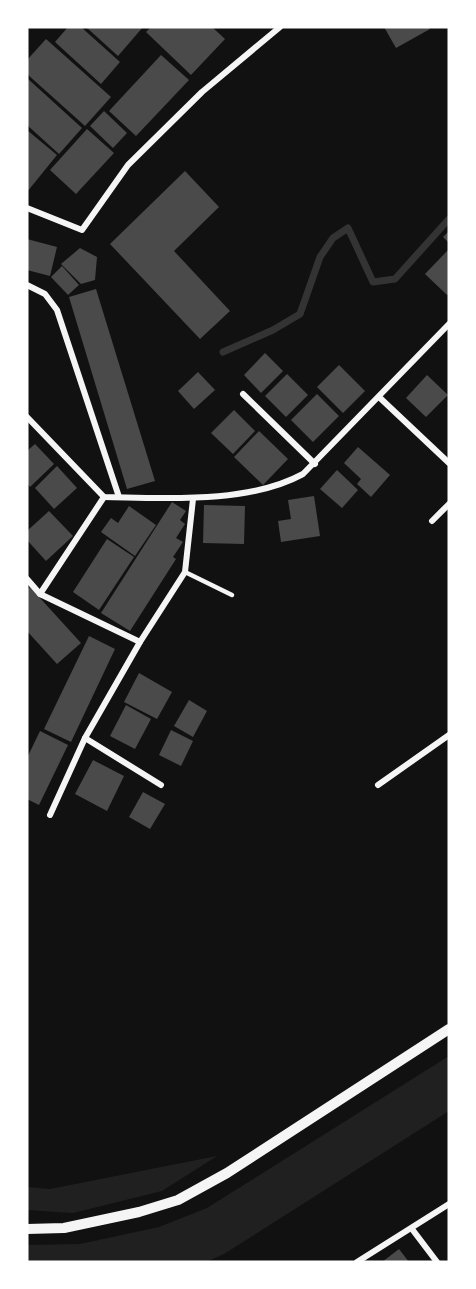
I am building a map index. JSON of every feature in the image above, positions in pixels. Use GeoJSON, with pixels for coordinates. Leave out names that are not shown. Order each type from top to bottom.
{"type":"FeatureCollection","features":[{"type":"Feature","properties":{"kind":"street"},"geometry":{"type":"LineString","coordinates":[[27,208],[82,230],[128,165],[202,92],[280,27]]}},
{"type":"Feature","properties":{"kind":"street"},"geometry":{"type":"LineString","coordinates":[[27,285],[45,294],[57,310],[119,497]]}},
{"type":"Feature","properties":{"kind":"street"},"geometry":{"type":"LineString","coordinates":[[27,417],[105,497],[193,499],[265,489],[287,483],[315,464],[449,324]]}},
{"type":"Feature","properties":{"kind":"street"},"geometry":{"type":"LineString","coordinates":[[243,394],[315,464]]}},
{"type":"Feature","properties":{"kind":"street"},"geometry":{"type":"LineString","coordinates":[[379,397],[449,463]]}},
{"type":"Feature","properties":{"kind":"street"},"geometry":{"type":"LineString","coordinates":[[40,594],[105,497]]}},
{"type":"Feature","properties":{"kind":"street"},"geometry":{"type":"LineString","coordinates":[[50,815],[85,738],[140,642],[185,572],[193,499]]}},
{"type":"Feature","properties":{"kind":"street"},"geometry":{"type":"LineString","coordinates":[[432,521],[449,504]]}},
{"type":"Feature","properties":{"kind":"street"},"geometry":{"type":"LineString","coordinates":[[27,579],[40,594],[140,642]]}},
{"type":"Feature","properties":{"kind":"street"},"geometry":{"type":"LineString","coordinates":[[378,785],[449,735]]}},
{"type":"Feature","properties":{"kind":"street"},"geometry":{"type":"LineString","coordinates":[[85,738],[161,785]]}},
{"type":"Feature","properties":{"kind":"street"},"geometry":{"type":"LineString","coordinates":[[27,1229],[64,1228],[139,1212],[178,1200],[227,1173],[449,1029]]}},
{"type":"Feature","properties":{"kind":"street"},"geometry":{"type":"LineString","coordinates":[[357,1262],[449,1204]]}},
{"type":"Feature","properties":{"kind":"street"},"geometry":{"type":"LineString","coordinates":[[412,1229],[437,1262]]}},
{"type":"Feature","properties":{"kind":"lane"},"geometry":{"type":"LineString","coordinates":[[185,572],[232,595]]}},
{"type":"Feature","properties":{"kind":"shaded area"},"geometry":{"type":"Polygon","coordinates":[[[449,1056],[449,1111],[224,1254],[206,1262],[27,1262],[27,1245],[80,1244],[159,1227],[207,1208],[449,1056]]]}},
{"type":"Feature","properties":{"kind":"shaded area"},"geometry":{"type":"Polygon","coordinates":[[[217,1156],[162,1191],[73,1213],[27,1210],[27,1187],[50,1189],[217,1156]]]}},
{"type":"Feature","properties":{"kind":"building"},"geometry":{"type":"Polygon","coordinates":[[[68,27],[81,27],[120,62],[101,84],[55,42],[68,27]]]}},
{"type":"Feature","properties":{"kind":"building"},"geometry":{"type":"Polygon","coordinates":[[[86,27],[143,27],[118,56],[86,27]]]}},
{"type":"Feature","properties":{"kind":"building"},"geometry":{"type":"Polygon","coordinates":[[[151,27],[212,27],[225,39],[191,75],[146,32],[151,27]]]}},
{"type":"Feature","properties":{"kind":"building"},"geometry":{"type":"Polygon","coordinates":[[[384,27],[429,27],[430,29],[396,48],[384,27]]]}},
{"type":"Feature","properties":{"kind":"building"},"geometry":{"type":"Polygon","coordinates":[[[46,39],[111,97],[85,126],[27,74],[27,60],[46,39]]]}},
{"type":"Feature","properties":{"kind":"building"},"geometry":{"type":"Polygon","coordinates":[[[161,55],[189,80],[136,136],[109,111],[161,55]]]}},
{"type":"Feature","properties":{"kind":"building"},"geometry":{"type":"Polygon","coordinates":[[[27,78],[82,128],[59,154],[27,125],[27,78]]]}},
{"type":"Feature","properties":{"kind":"building"},"geometry":{"type":"Polygon","coordinates":[[[104,111],[127,133],[113,148],[90,126],[104,111]]]}},
{"type":"Feature","properties":{"kind":"building"},"geometry":{"type":"Polygon","coordinates":[[[87,129],[114,153],[76,194],[50,170],[87,129]]]}},
{"type":"Feature","properties":{"kind":"building"},"geometry":{"type":"Polygon","coordinates":[[[27,130],[57,155],[27,192],[27,130]]]}},
{"type":"Feature","properties":{"kind":"building"},"geometry":{"type":"Polygon","coordinates":[[[185,171],[219,207],[174,251],[230,311],[200,339],[110,244],[185,171]]]}},
{"type":"Feature","properties":{"kind":"building"},"geometry":{"type":"Polygon","coordinates":[[[449,231],[449,243],[443,237],[449,231]]]}},
{"type":"Feature","properties":{"kind":"building"},"geometry":{"type":"Polygon","coordinates":[[[27,239],[57,247],[50,276],[27,270],[27,239]]]}},
{"type":"Feature","properties":{"kind":"building"},"geometry":{"type":"Polygon","coordinates":[[[80,248],[97,257],[95,280],[81,284],[61,264],[80,248]]]}},
{"type":"Feature","properties":{"kind":"building"},"geometry":{"type":"Polygon","coordinates":[[[449,249],[449,293],[447,295],[425,274],[449,249]]]}},
{"type":"Feature","properties":{"kind":"building"},"geometry":{"type":"Polygon","coordinates":[[[62,266],[79,285],[68,295],[51,277],[62,266]]]}},
{"type":"Feature","properties":{"kind":"building"},"geometry":{"type":"Polygon","coordinates":[[[96,289],[155,481],[127,489],[69,297],[96,289]]]}},
{"type":"Feature","properties":{"kind":"building"},"geometry":{"type":"Polygon","coordinates":[[[265,353],[283,371],[261,393],[244,375],[265,353]]]}},
{"type":"Feature","properties":{"kind":"building"},"geometry":{"type":"Polygon","coordinates":[[[339,365],[365,391],[343,413],[317,387],[339,365]]]}},
{"type":"Feature","properties":{"kind":"building"},"geometry":{"type":"Polygon","coordinates":[[[198,372],[215,390],[194,409],[178,391],[198,372]]]}},
{"type":"Feature","properties":{"kind":"building"},"geometry":{"type":"Polygon","coordinates":[[[287,374],[308,395],[286,417],[265,396],[287,374]]]}},
{"type":"Feature","properties":{"kind":"building"},"geometry":{"type":"Polygon","coordinates":[[[427,375],[448,395],[426,417],[406,398],[427,375]]]}},
{"type":"Feature","properties":{"kind":"building"},"geometry":{"type":"Polygon","coordinates":[[[317,394],[339,416],[313,442],[291,420],[317,394]]]}},
{"type":"Feature","properties":{"kind":"building"},"geometry":{"type":"Polygon","coordinates":[[[234,410],[255,431],[233,454],[211,433],[234,410]]]}},
{"type":"Feature","properties":{"kind":"building"},"geometry":{"type":"Polygon","coordinates":[[[259,431],[288,459],[263,485],[234,457],[259,431]]]}},
{"type":"Feature","properties":{"kind":"building"},"geometry":{"type":"Polygon","coordinates":[[[35,444],[54,464],[30,487],[27,483],[27,451],[35,444]]]}},
{"type":"Feature","properties":{"kind":"building"},"geometry":{"type":"Polygon","coordinates":[[[358,447],[390,475],[371,497],[357,484],[361,479],[344,463],[358,447]]]}},
{"type":"Feature","properties":{"kind":"building"},"geometry":{"type":"Polygon","coordinates":[[[57,466],[77,488],[54,509],[35,488],[57,466]]]}},
{"type":"Feature","properties":{"kind":"building"},"geometry":{"type":"Polygon","coordinates":[[[337,470],[358,490],[342,508],[320,489],[337,470]]]}},
{"type":"Feature","properties":{"kind":"building"},"geometry":{"type":"Polygon","coordinates":[[[314,496],[320,536],[281,542],[278,521],[291,519],[288,500],[314,496]]]}},
{"type":"Feature","properties":{"kind":"building"},"geometry":{"type":"Polygon","coordinates":[[[172,502],[186,511],[180,520],[185,524],[176,538],[183,542],[173,557],[176,559],[130,631],[101,613],[172,502]]]}},
{"type":"Feature","properties":{"kind":"building"},"geometry":{"type":"Polygon","coordinates":[[[204,505],[245,506],[244,544],[203,543],[204,505]]]}},
{"type":"Feature","properties":{"kind":"building"},"geometry":{"type":"Polygon","coordinates":[[[129,506],[156,525],[135,556],[101,532],[111,518],[118,523],[129,506]]]}},
{"type":"Feature","properties":{"kind":"building"},"geometry":{"type":"Polygon","coordinates":[[[49,511],[73,536],[46,561],[27,540],[27,531],[49,511]]]}},
{"type":"Feature","properties":{"kind":"building"},"geometry":{"type":"Polygon","coordinates":[[[107,539],[134,557],[99,610],[73,592],[107,539]]]}},
{"type":"Feature","properties":{"kind":"building"},"geometry":{"type":"Polygon","coordinates":[[[30,587],[81,643],[57,664],[27,631],[27,590],[30,587]]]}},
{"type":"Feature","properties":{"kind":"building"},"geometry":{"type":"Polygon","coordinates":[[[89,636],[115,649],[71,742],[44,729],[89,636]]]}},
{"type":"Feature","properties":{"kind":"building"},"geometry":{"type":"Polygon","coordinates":[[[139,673],[172,692],[157,719],[124,702],[139,673]]]}},
{"type":"Feature","properties":{"kind":"building"},"geometry":{"type":"Polygon","coordinates":[[[189,700],[207,711],[193,737],[174,726],[189,700]]]}},
{"type":"Feature","properties":{"kind":"building"},"geometry":{"type":"Polygon","coordinates":[[[126,705],[151,719],[135,749],[110,736],[126,705]]]}},
{"type":"Feature","properties":{"kind":"building"},"geometry":{"type":"Polygon","coordinates":[[[171,730],[193,741],[181,766],[159,755],[171,730]]]}},
{"type":"Feature","properties":{"kind":"building"},"geometry":{"type":"Polygon","coordinates":[[[40,731],[68,745],[39,805],[27,799],[27,758],[40,731]]]}},
{"type":"Feature","properties":{"kind":"building"},"geometry":{"type":"Polygon","coordinates":[[[93,760],[124,776],[107,811],[75,794],[93,760]]]}},
{"type":"Feature","properties":{"kind":"building"},"geometry":{"type":"Polygon","coordinates":[[[143,792],[165,804],[150,829],[129,817],[143,792]]]}},
{"type":"Feature","properties":{"kind":"building"},"geometry":{"type":"Polygon","coordinates":[[[399,1249],[409,1262],[382,1262],[399,1249]]]}},
{"type":"Feature","properties":{"kind":"waterway"},"geometry":{"type":"LineString","coordinates":[[223,352],[273,330],[300,314],[320,257],[333,238],[348,228],[373,282],[395,279],[449,219]]}}]}
